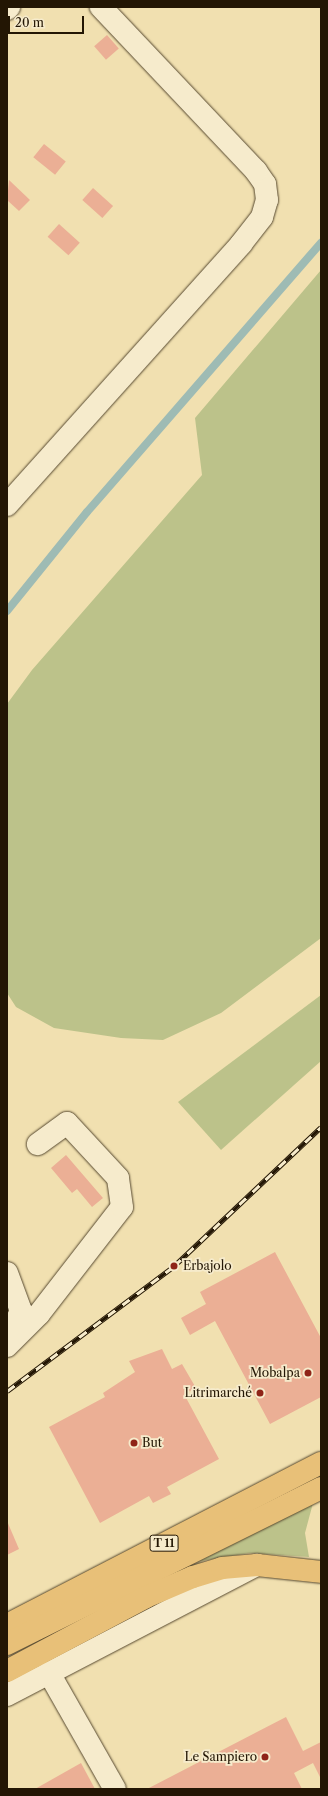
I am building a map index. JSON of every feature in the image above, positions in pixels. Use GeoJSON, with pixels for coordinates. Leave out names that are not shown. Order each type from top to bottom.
{"type":"FeatureCollection","features":[{"type":"Feature","properties":{"kind":"main road","name":"T 11"},"geometry":{"type":"LineString","coordinates":[[7,1625],[321,1463]]}},
{"type":"Feature","properties":{"kind":"main road","name":"T 11"},"geometry":{"type":"LineString","coordinates":[[7,1644],[321,1488]]}},
{"type":"Feature","properties":{"kind":"main road"},"geometry":{"type":"LineString","coordinates":[[7,1671],[146,1597],[193,1577],[222,1568],[257,1565],[321,1572]]}},
{"type":"Feature","properties":{"kind":"street"},"geometry":{"type":"LineString","coordinates":[[7,505],[241,244],[262,217],[267,200],[265,184],[256,171],[101,7]]}},
{"type":"Feature","properties":{"kind":"street"},"geometry":{"type":"LineString","coordinates":[[7,1346],[39,1314],[122,1207],[118,1178],[67,1123],[38,1144]]}},
{"type":"Feature","properties":{"kind":"street"},"geometry":{"type":"LineString","coordinates":[[7,1273],[21,1311],[7,1341]]}},
{"type":"Feature","properties":{"kind":"street"},"geometry":{"type":"LineString","coordinates":[[7,1695],[257,1565]]}},
{"type":"Feature","properties":{"kind":"street"},"geometry":{"type":"LineString","coordinates":[[49,1673],[115,1789]]}},
{"type":"Feature","properties":{"kind":"green space"},"geometry":{"type":"Polygon","coordinates":[[[321,270],[321,938],[221,1013],[163,1040],[121,1038],[54,1028],[16,1007],[7,993],[7,704],[32,670],[202,475],[195,418],[321,270]]]}},
{"type":"Feature","properties":{"kind":"green space"},"geometry":{"type":"Polygon","coordinates":[[[321,995],[321,1061],[221,1150],[178,1102],[321,995]]]}},
{"type":"Feature","properties":{"kind":"green space"},"geometry":{"type":"Polygon","coordinates":[[[313,1503],[305,1533],[309,1557],[250,1553],[182,1564],[313,1503]]]}},
{"type":"Feature","properties":{"kind":"building"},"geometry":{"type":"Polygon","coordinates":[[[107,35],[119,49],[106,60],[94,46],[107,35]]]}},
{"type":"Feature","properties":{"kind":"building"},"geometry":{"type":"Polygon","coordinates":[[[44,144],[66,162],[55,175],[33,157],[44,144]]]}},
{"type":"Feature","properties":{"kind":"building"},"geometry":{"type":"Polygon","coordinates":[[[9,180],[30,200],[19,211],[7,200],[9,180]]]}},
{"type":"Feature","properties":{"kind":"building"},"geometry":{"type":"Polygon","coordinates":[[[93,188],[113,206],[102,218],[82,200],[93,188]]]}},
{"type":"Feature","properties":{"kind":"building"},"geometry":{"type":"Polygon","coordinates":[[[59,224],[80,243],[68,255],[48,237],[59,224]]]}},
{"type":"Feature","properties":{"kind":"building"},"geometry":{"type":"Polygon","coordinates":[[[66,1155],[103,1198],[92,1207],[77,1189],[72,1193],[51,1168],[66,1155]]]}},
{"type":"Feature","properties":{"kind":"building"},"geometry":{"type":"Polygon","coordinates":[[[275,1252],[321,1338],[321,1397],[270,1424],[215,1321],[190,1335],[181,1318],[206,1304],[200,1292],[275,1252]]]}},
{"type":"Feature","properties":{"kind":"building","name":"But"},"geometry":{"type":"Polygon","coordinates":[[[162,1349],[172,1369],[182,1364],[196,1388],[184,1394],[219,1459],[167,1487],[171,1494],[153,1503],[149,1496],[100,1523],[49,1427],[105,1397],[103,1393],[135,1372],[129,1361],[162,1349]]]}},
{"type":"Feature","properties":{"kind":"building"},"geometry":{"type":"Polygon","coordinates":[[[7,1521],[19,1549],[7,1555],[7,1521]]]}},
{"type":"Feature","properties":{"kind":"building","name":"Le Sampiero"},"geometry":{"type":"Polygon","coordinates":[[[286,1717],[303,1751],[321,1742],[321,1779],[313,1763],[294,1773],[302,1789],[147,1789],[286,1717]]]}},
{"type":"Feature","properties":{"kind":"building"},"geometry":{"type":"Polygon","coordinates":[[[81,1763],[95,1789],[35,1789],[81,1763]]]}},
{"type":"Feature","properties":{"kind":"waterway"},"geometry":{"type":"LineString","coordinates":[[7,611],[87,512],[321,243]]}},
{"type":"Feature","properties":{"kind":"railway"},"geometry":{"type":"LineString","coordinates":[[7,1391],[174,1266],[321,1127]]}},
{"type":"Feature","properties":{"kind":"place","name":"Erbajolo"},"geometry":{"type":"Point","coordinates":[174,1266]}},
{"type":"Feature","properties":{"kind":"place","name":"Mobalpa"},"geometry":{"type":"Point","coordinates":[308,1373]}},
{"type":"Feature","properties":{"kind":"place","name":"Litrimarché"},"geometry":{"type":"Point","coordinates":[260,1393]}},
{"type":"Feature","properties":{"kind":"place","name":"But"},"geometry":{"type":"Point","coordinates":[134,1443]}},
{"type":"Feature","properties":{"kind":"place","name":"Le Sampiero"},"geometry":{"type":"Point","coordinates":[265,1757]}}]}
